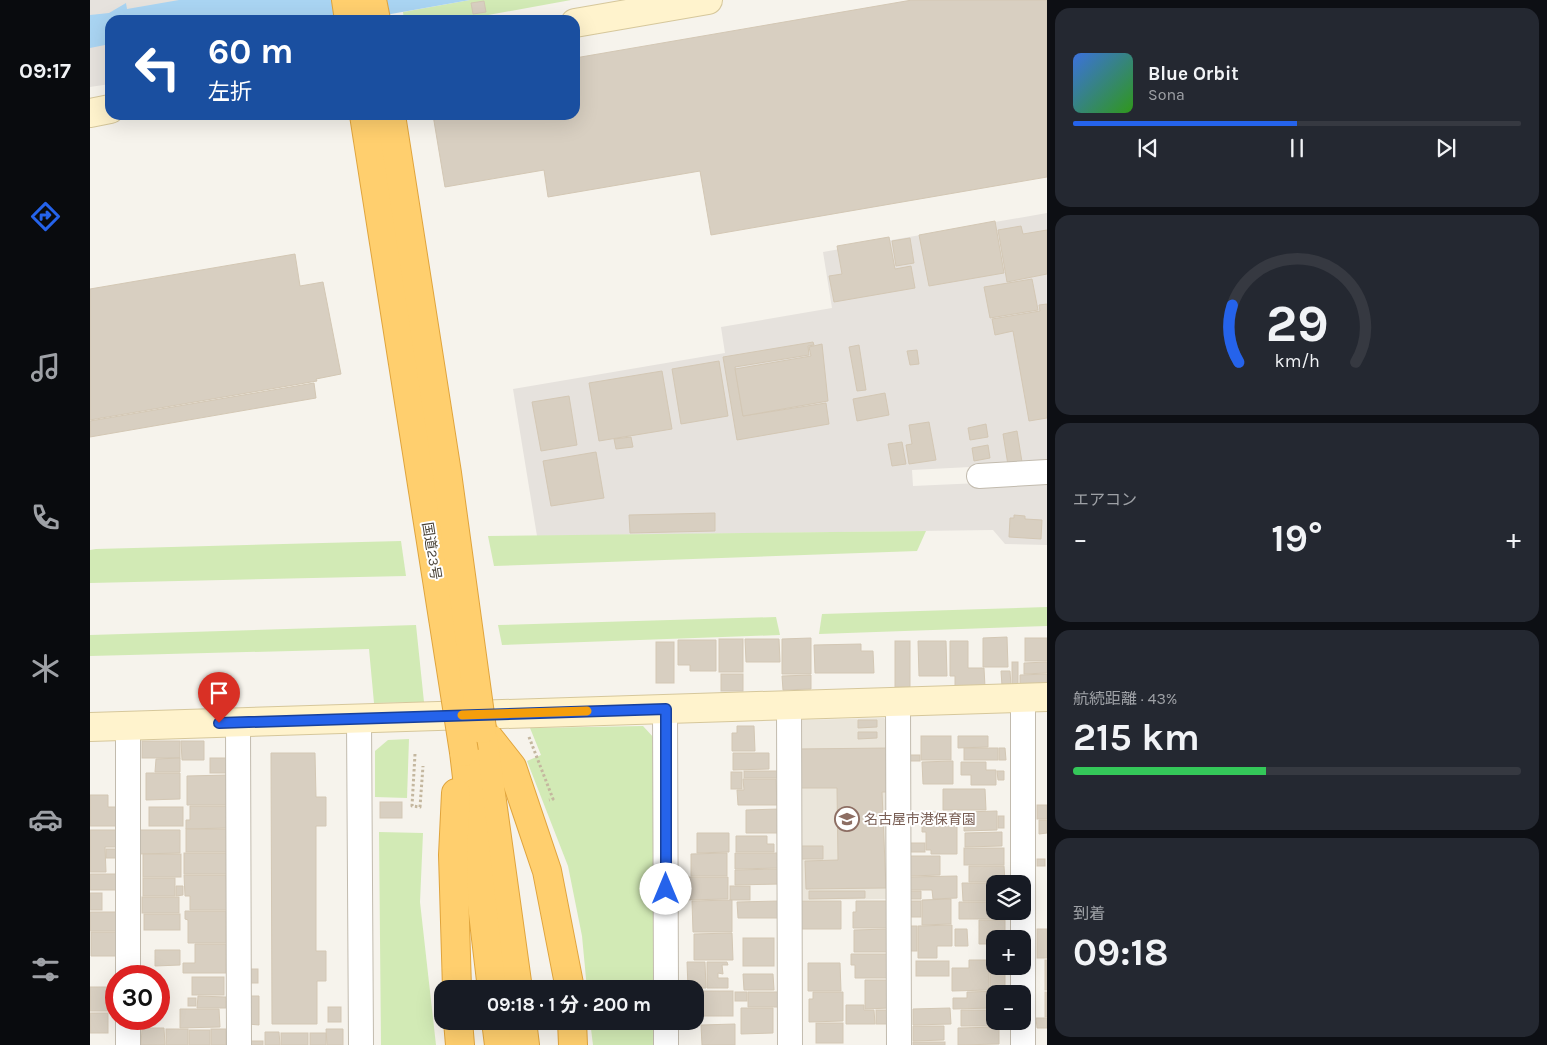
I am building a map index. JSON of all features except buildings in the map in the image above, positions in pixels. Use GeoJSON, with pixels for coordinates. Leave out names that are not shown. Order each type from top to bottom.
{"type":"FeatureCollection","features":[{"type":"Feature","properties":{"kind":"highway"},"geometry":{"type":"LineString","coordinates":[[346,0],[348,15]]}},
{"type":"Feature","properties":{"kind":"highway"},"geometry":{"type":"LineString","coordinates":[[372,0],[375,15]]}},
{"type":"Feature","properties":{"kind":"highway","name":"国道23号"},"geometry":{"type":"LineString","coordinates":[[365,120],[464,752],[491,980]]}},
{"type":"Feature","properties":{"kind":"highway","name":"国道23号"},"geometry":{"type":"LineString","coordinates":[[392,120],[447,474],[517,980]]}},
{"type":"Feature","properties":{"kind":"highway"},"geometry":{"type":"LineString","coordinates":[[482,729],[512,766],[547,872],[568,980]]}},
{"type":"Feature","properties":{"kind":"highway"},"geometry":{"type":"LineString","coordinates":[[457,980],[453,855],[456,791],[464,752]]}},
{"type":"Feature","properties":{"kind":"highway"},"geometry":{"type":"LineString","coordinates":[[459,1030],[460,1045]]}},
{"type":"Feature","properties":{"kind":"highway"},"geometry":{"type":"LineString","coordinates":[[497,1030],[498,1045]]}},
{"type":"Feature","properties":{"kind":"highway"},"geometry":{"type":"LineString","coordinates":[[523,1030],[525,1045]]}},
{"type":"Feature","properties":{"kind":"highway"},"geometry":{"type":"LineString","coordinates":[[572,1030],[573,1045]]}},
{"type":"Feature","properties":{"kind":"street"},"geometry":{"type":"LineString","coordinates":[[580,22],[708,0]]}},
{"type":"Feature","properties":{"kind":"street"},"geometry":{"type":"LineString","coordinates":[[90,113],[105,110]]}},
{"type":"Feature","properties":{"kind":"street"},"geometry":{"type":"LineString","coordinates":[[979,476],[1047,472]]}},
{"type":"Feature","properties":{"kind":"street"},"geometry":{"type":"LineString","coordinates":[[90,727],[1035,698],[1023,1045]]}},
{"type":"Feature","properties":{"kind":"street"},"geometry":{"type":"LineString","coordinates":[[898,702],[899,1045]]}},
{"type":"Feature","properties":{"kind":"street"},"geometry":{"type":"LineString","coordinates":[[789,705],[790,1045]]}},
{"type":"Feature","properties":{"kind":"street"},"geometry":{"type":"LineString","coordinates":[[666,709],[666,980]]}},
{"type":"Feature","properties":{"kind":"street"},"geometry":{"type":"LineString","coordinates":[[359,719],[361,1045]]}},
{"type":"Feature","properties":{"kind":"street"},"geometry":{"type":"LineString","coordinates":[[238,722],[238,1045]]}},
{"type":"Feature","properties":{"kind":"street"},"geometry":{"type":"LineString","coordinates":[[128,725],[128,965]]}},
{"type":"Feature","properties":{"kind":"street"},"geometry":{"type":"LineString","coordinates":[[128,1030],[128,1045]]}},
{"type":"Feature","properties":{"kind":"street"},"geometry":{"type":"LineString","coordinates":[[666,1030],[666,1045]]}},
{"type":"Feature","properties":{"kind":"path"},"geometry":{"type":"LineString","coordinates":[[415,754],[412,806],[420,806],[423,766]]}},
{"type":"Feature","properties":{"kind":"shaded area"},"geometry":{"type":"Polygon","coordinates":[[[90,0],[317,0],[162,15],[105,15],[105,85],[90,87],[90,0]]]}},
{"type":"Feature","properties":{"kind":"shaded area"},"geometry":{"type":"Polygon","coordinates":[[[1047,213],[1047,463],[912,470],[913,486],[1047,480],[1047,545],[1005,544],[993,530],[537,536],[513,389],[725,353],[721,327],[832,308],[823,252],[1047,213]]]}},
{"type":"Feature","properties":{"kind":"shaded area"},"geometry":{"type":"Polygon","coordinates":[[[884,718],[890,726],[892,899],[796,900],[796,727],[801,720],[884,718]]]}},
{"type":"Feature","properties":{"kind":"green space"},"geometry":{"type":"Polygon","coordinates":[[[470,0],[571,0],[488,15],[403,15],[403,12],[470,0]]]}},
{"type":"Feature","properties":{"kind":"green space"},"geometry":{"type":"Polygon","coordinates":[[[926,531],[917,551],[494,566],[488,536],[926,531]]]}},
{"type":"Feature","properties":{"kind":"green space"},"geometry":{"type":"Polygon","coordinates":[[[401,541],[406,576],[90,583],[90,550],[96,549],[401,541]]]}},
{"type":"Feature","properties":{"kind":"green space"},"geometry":{"type":"Polygon","coordinates":[[[1047,607],[1047,626],[819,634],[822,614],[1047,607]]]}},
{"type":"Feature","properties":{"kind":"green space"},"geometry":{"type":"Polygon","coordinates":[[[776,617],[780,635],[502,645],[498,625],[776,617]]]}},
{"type":"Feature","properties":{"kind":"green space"},"geometry":{"type":"Polygon","coordinates":[[[416,625],[424,702],[374,703],[369,649],[90,656],[90,635],[416,625]]]}},
{"type":"Feature","properties":{"kind":"green space"},"geometry":{"type":"Polygon","coordinates":[[[643,726],[654,738],[655,980],[586,980],[582,936],[568,866],[527,761],[541,755],[530,728],[643,726]]]}},
{"type":"Feature","properties":{"kind":"green space"},"geometry":{"type":"Polygon","coordinates":[[[409,739],[407,798],[375,797],[375,751],[388,740],[409,739]]]}},
{"type":"Feature","properties":{"kind":"green space"},"geometry":{"type":"Polygon","coordinates":[[[379,832],[423,833],[420,902],[436,1045],[381,1045],[379,832]]]}},
{"type":"Feature","properties":{"kind":"green space"},"geometry":{"type":"Polygon","coordinates":[[[591,1030],[655,1030],[655,1045],[593,1045],[591,1030]]]}},
{"type":"Feature","properties":{"kind":"water"},"geometry":{"type":"Polygon","coordinates":[[[179,0],[470,0],[385,15],[105,15],[105,45],[90,48],[90,15],[109,13],[126,3],[127,9],[179,0]]]}},
{"type":"Feature","properties":{"kind":"slow traffic"},"geometry":{"type":"LineString","coordinates":[[462,715],[587,711]]}},
{"type":"Feature","properties":{"kind":"place","name":"名古屋市港保育園"},"geometry":{"type":"Point","coordinates":[847,819]}},
{"type":"Feature","properties":{"kind":"route"},"geometry":{"type":"LineString","coordinates":[[219,723],[666,709],[666,889]]}}]}
